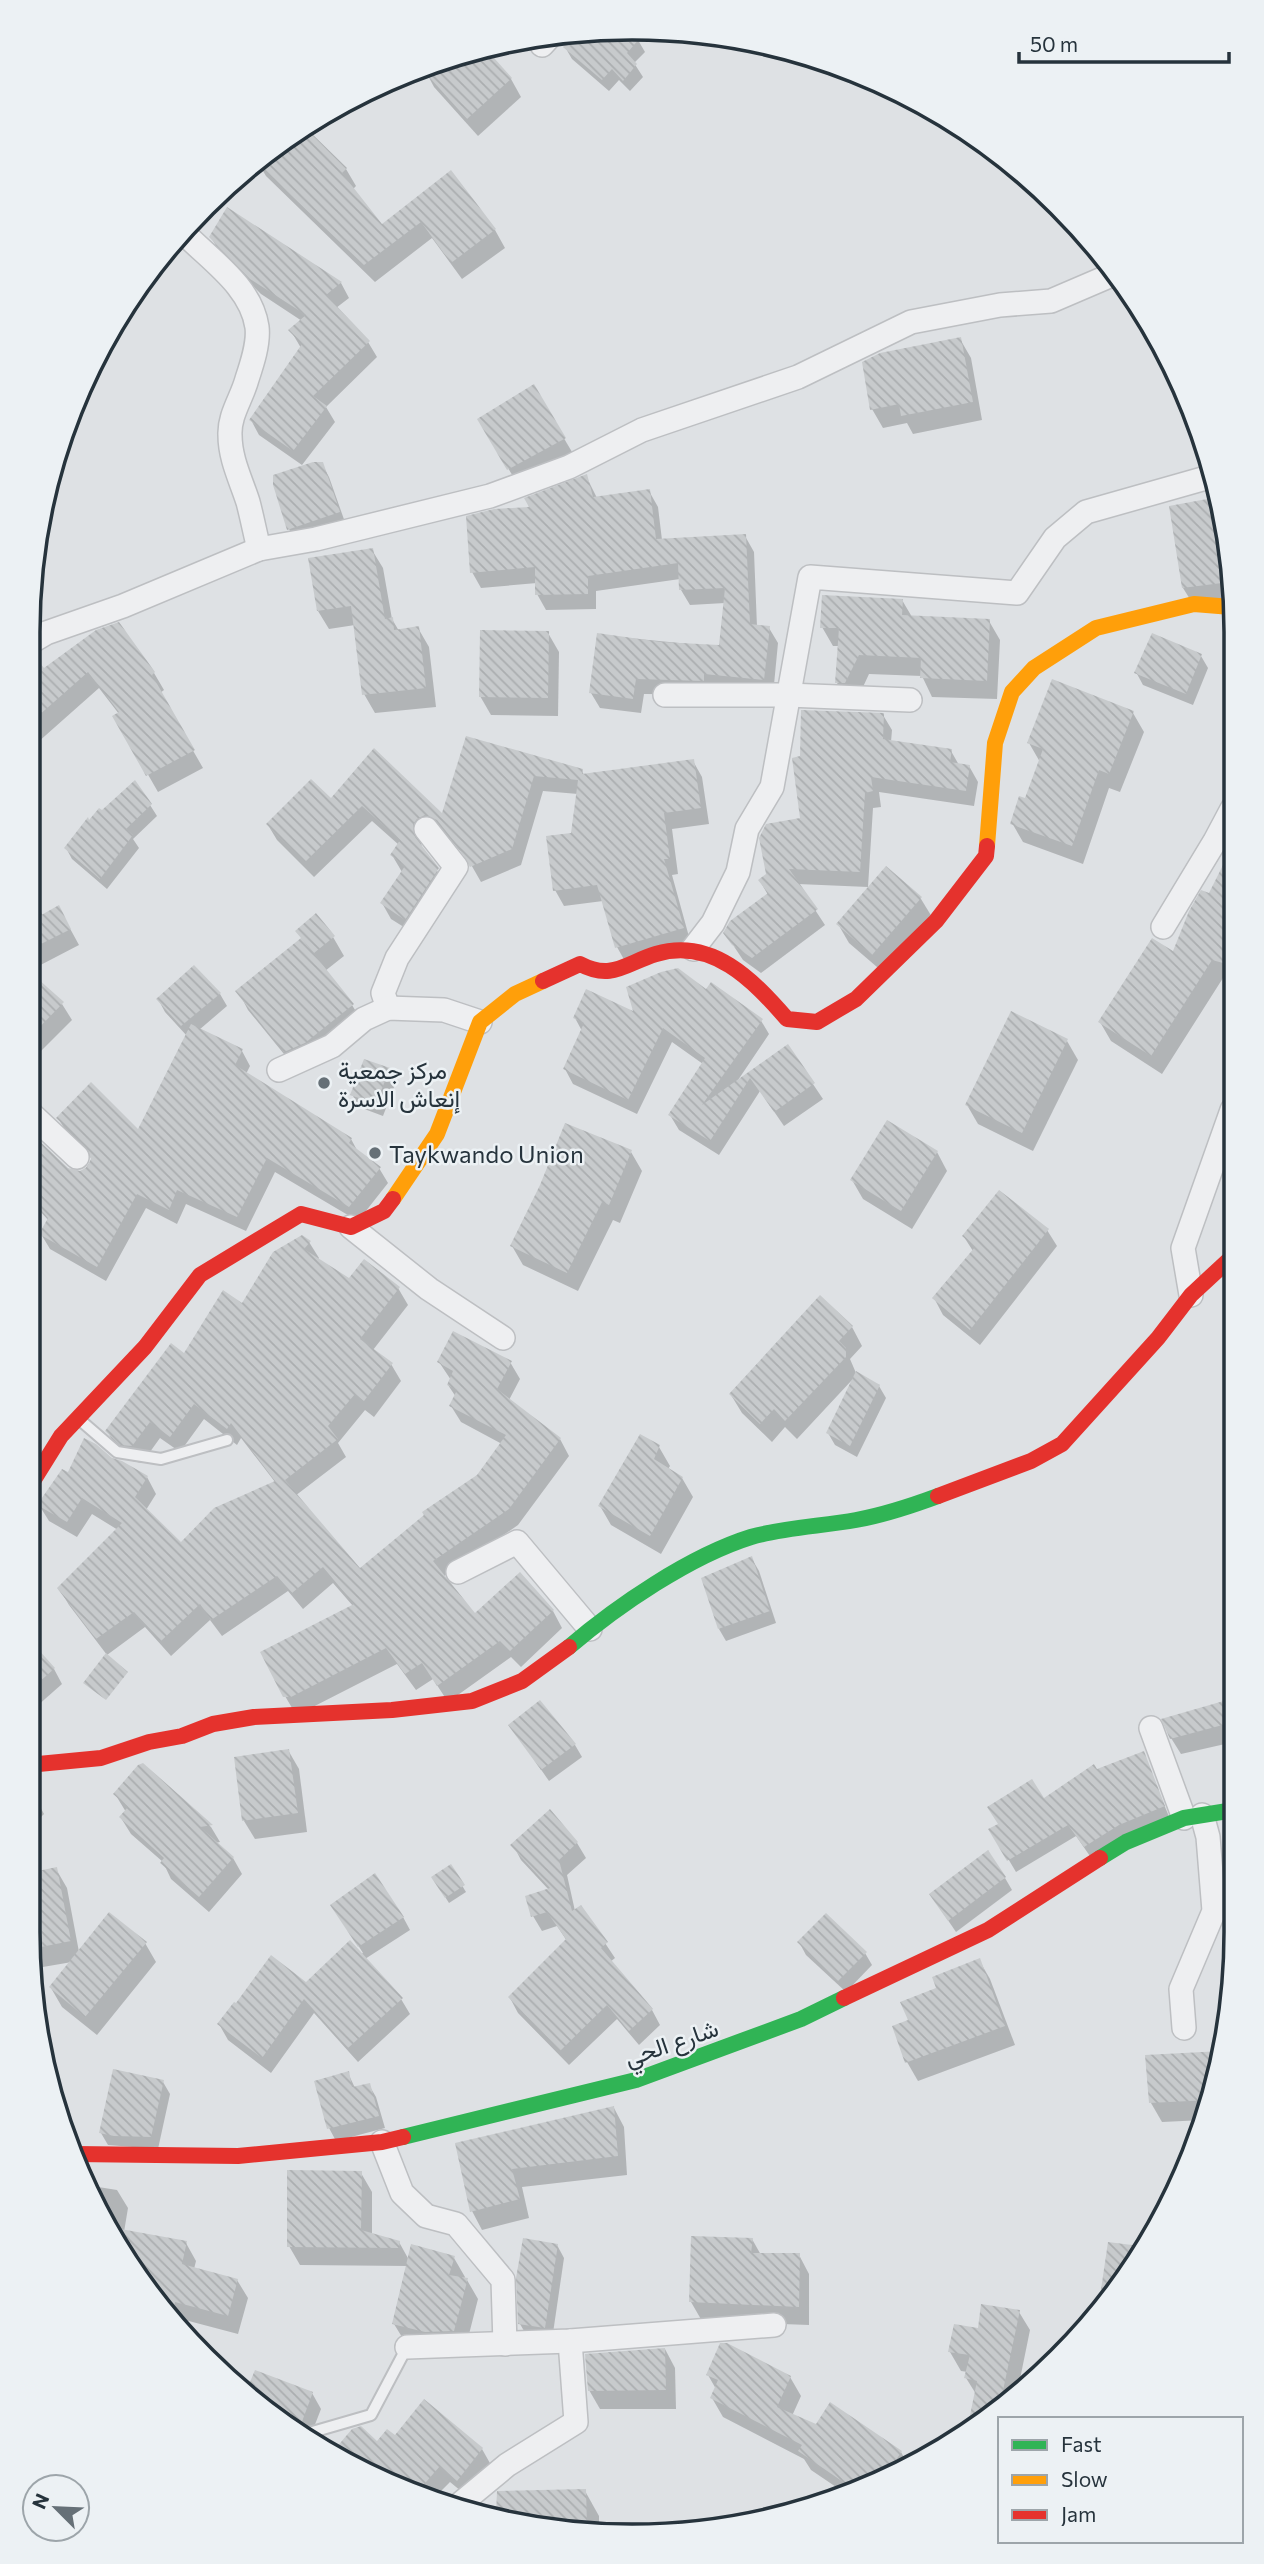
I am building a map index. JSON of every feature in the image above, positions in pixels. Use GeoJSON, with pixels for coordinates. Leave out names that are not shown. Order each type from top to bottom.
{"type":"FeatureCollection","features":[{"type":"Feature","properties":{"kind":"street"},"geometry":{"type":"LineString","coordinates":[[190,239],[246,295],[257,328],[253,359],[234,411],[230,434],[235,470],[247,501],[259,549]]}},
{"type":"Feature","properties":{"kind":"street"},"geometry":{"type":"LineString","coordinates":[[40,637],[123,606],[259,549],[329,536],[490,496],[569,467],[642,430],[798,377],[911,322],[1000,305],[1051,301],[1105,278]]}},
{"type":"Feature","properties":{"kind":"street"},"geometry":{"type":"LineString","coordinates":[[693,949],[713,923],[737,872],[747,829],[772,787],[810,577],[1017,593],[1055,538],[1086,512],[1204,479]]}},
{"type":"Feature","properties":{"kind":"street"},"geometry":{"type":"LineString","coordinates":[[351,1227],[384,1211],[437,1133],[480,1022],[515,993],[580,964],[599,972],[619,970],[659,953],[693,949],[715,957],[748,976],[787,1019],[817,1022],[856,999],[936,921],[986,856],[995,743],[1012,692],[1034,667],[1096,628],[1194,604],[1223,606]]}},
{"type":"Feature","properties":{"kind":"street"},"geometry":{"type":"LineString","coordinates":[[665,695],[788,695],[910,700]]}},
{"type":"Feature","properties":{"kind":"street"},"geometry":{"type":"LineString","coordinates":[[1163,927],[1224,824]]}},
{"type":"Feature","properties":{"kind":"street"},"geometry":{"type":"LineString","coordinates":[[388,1008],[383,993],[397,958],[456,867],[426,829]]}},
{"type":"Feature","properties":{"kind":"street"},"geometry":{"type":"LineString","coordinates":[[279,1070],[332,1046],[364,1019],[388,1008],[444,1010],[480,1022]]}},
{"type":"Feature","properties":{"kind":"street"},"geometry":{"type":"LineString","coordinates":[[40,1122],[77,1157]]}},
{"type":"Feature","properties":{"kind":"street"},"geometry":{"type":"LineString","coordinates":[[1191,1294],[1183,1248],[1224,1133]]}},
{"type":"Feature","properties":{"kind":"street"},"geometry":{"type":"LineString","coordinates":[[40,1470],[61,1436],[145,1347],[200,1275],[301,1214],[351,1227],[429,1289],[503,1338]]}},
{"type":"Feature","properties":{"kind":"street"},"geometry":{"type":"LineString","coordinates":[[40,1764],[101,1758],[149,1742],[182,1736],[213,1724],[254,1717],[392,1710],[472,1701],[523,1681],[558,1657],[590,1629],[679,1568],[751,1537],[859,1520],[909,1507],[1031,1461],[1062,1444],[1158,1338],[1191,1294],[1224,1264]]}},
{"type":"Feature","properties":{"kind":"street"},"geometry":{"type":"LineString","coordinates":[[458,1572],[517,1542],[590,1629]]}},
{"type":"Feature","properties":{"kind":"street"},"geometry":{"type":"LineString","coordinates":[[1152,1728],[1193,1817],[1208,1837],[1214,1910],[1181,1989],[1184,2028]]}},
{"type":"Feature","properties":{"kind":"street","name":"شارع الحي"},"geometry":{"type":"LineString","coordinates":[[84,2154],[238,2156],[382,2142],[636,2080],[801,2019],[988,1930],[1126,1842],[1193,1817],[1224,1812]]}},
{"type":"Feature","properties":{"kind":"street"},"geometry":{"type":"LineString","coordinates":[[382,2142],[402,2193],[426,2216],[456,2224],[503,2280],[505,2344]]}},
{"type":"Feature","properties":{"kind":"street"},"geometry":{"type":"LineString","coordinates":[[407,2347],[569,2342],[774,2325]]}},
{"type":"Feature","properties":{"kind":"street"},"geometry":{"type":"LineString","coordinates":[[465,2500],[507,2465],[576,2423],[569,2342]]}},
{"type":"Feature","properties":{"kind":"lane"},"geometry":{"type":"LineString","coordinates":[[78,1418],[117,1452],[161,1459],[227,1440]]}},
{"type":"Feature","properties":{"kind":"lane"},"geometry":{"type":"LineString","coordinates":[[315,2431],[371,2415],[407,2347]]}},
{"type":"Feature","properties":{"kind":"building"},"geometry":{"type":"Polygon","coordinates":[[[638,40],[627,53],[637,64],[623,81],[612,69],[602,80],[563,47],[565,44],[638,40]]]}},
{"type":"Feature","properties":{"kind":"building"},"geometry":{"type":"Polygon","coordinates":[[[493,57],[512,78],[467,119],[429,77],[493,57]]]}},
{"type":"Feature","properties":{"kind":"building"},"geometry":{"type":"Polygon","coordinates":[[[312,134],[347,168],[342,173],[382,224],[451,170],[496,229],[451,263],[421,222],[364,265],[264,170],[312,134]]]}},
{"type":"Feature","properties":{"kind":"building"},"geometry":{"type":"Polygon","coordinates":[[[227,207],[342,282],[326,295],[370,341],[313,396],[327,406],[293,451],[249,420],[302,344],[288,330],[306,315],[250,279],[209,237],[227,207]]]}},
{"type":"Feature","properties":{"kind":"building"},"geometry":{"type":"Polygon","coordinates":[[[961,337],[973,402],[901,416],[899,404],[870,410],[862,362],[880,353],[961,337]]]}},
{"type":"Feature","properties":{"kind":"building"},"geometry":{"type":"Polygon","coordinates":[[[534,384],[566,438],[507,470],[477,419],[534,384]]]}},
{"type":"Feature","properties":{"kind":"building"},"geometry":{"type":"Polygon","coordinates":[[[313,462],[323,462],[340,512],[287,530],[273,485],[273,475],[313,462]]]}},
{"type":"Feature","properties":{"kind":"building"},"geometry":{"type":"Polygon","coordinates":[[[587,474],[593,497],[650,489],[656,539],[746,534],[750,624],[770,626],[764,680],[704,674],[704,681],[636,679],[633,699],[589,693],[597,633],[661,642],[719,645],[725,588],[679,590],[678,563],[588,576],[588,594],[535,595],[535,567],[470,573],[466,516],[494,509],[529,507],[524,498],[587,474]]]}},
{"type":"Feature","properties":{"kind":"building"},"geometry":{"type":"Polygon","coordinates":[[[1208,499],[1219,555],[1221,583],[1182,588],[1169,506],[1208,499]]]}},
{"type":"Feature","properties":{"kind":"building"},"geometry":{"type":"Polygon","coordinates":[[[373,548],[385,619],[393,617],[394,630],[419,626],[426,688],[362,695],[351,606],[317,611],[308,558],[373,548]]]}},
{"type":"Feature","properties":{"kind":"building"},"geometry":{"type":"Polygon","coordinates":[[[822,595],[903,599],[902,615],[990,619],[987,681],[920,678],[921,658],[859,655],[845,683],[835,683],[839,628],[820,628],[822,595]]]}},
{"type":"Feature","properties":{"kind":"building"},"geometry":{"type":"Polygon","coordinates":[[[119,622],[155,672],[152,675],[195,750],[146,776],[112,716],[119,712],[88,672],[40,714],[40,663],[44,668],[96,630],[119,622]]]}},
{"type":"Feature","properties":{"kind":"building"},"geometry":{"type":"Polygon","coordinates":[[[480,630],[549,631],[548,698],[479,697],[480,630]]]}},
{"type":"Feature","properties":{"kind":"building"},"geometry":{"type":"Polygon","coordinates":[[[1152,633],[1202,654],[1186,694],[1134,673],[1152,633]]]}},
{"type":"Feature","properties":{"kind":"building"},"geometry":{"type":"Polygon","coordinates":[[[1052,679],[1134,711],[1109,774],[1099,770],[1072,846],[1010,824],[1019,796],[1025,798],[1043,749],[1027,743],[1052,679]]]}},
{"type":"Feature","properties":{"kind":"building"},"geometry":{"type":"Polygon","coordinates":[[[801,710],[884,713],[883,739],[952,749],[950,762],[970,765],[966,791],[871,777],[873,791],[865,793],[860,872],[789,869],[818,909],[752,958],[732,945],[723,933],[730,921],[768,893],[758,880],[766,874],[759,838],[766,824],[800,818],[792,758],[800,756],[801,710]]]}},
{"type":"Feature","properties":{"kind":"building"},"geometry":{"type":"Polygon","coordinates":[[[466,736],[583,769],[582,774],[694,759],[701,808],[664,813],[670,859],[664,859],[684,928],[615,948],[597,885],[553,891],[546,836],[571,833],[578,780],[534,776],[512,849],[470,867],[458,846],[437,820],[425,815],[417,819],[413,824],[415,837],[439,868],[405,920],[380,903],[405,866],[390,855],[400,840],[362,806],[305,862],[266,824],[311,779],[331,798],[374,748],[442,813],[466,736]]]}},
{"type":"Feature","properties":{"kind":"building"},"geometry":{"type":"Polygon","coordinates":[[[135,780],[152,804],[126,829],[133,835],[100,879],[64,848],[88,817],[89,820],[99,808],[102,810],[135,780]]]}},
{"type":"Feature","properties":{"kind":"building"},"geometry":{"type":"Polygon","coordinates":[[[1224,863],[1224,961],[1223,963],[1212,960],[1151,1056],[1098,1022],[1152,938],[1173,951],[1189,911],[1201,890],[1209,893],[1224,863]]]}},
{"type":"Feature","properties":{"kind":"building"},"geometry":{"type":"Polygon","coordinates":[[[886,866],[922,897],[872,955],[836,924],[886,866]]]}},
{"type":"Feature","properties":{"kind":"building"},"geometry":{"type":"Polygon","coordinates":[[[59,905],[71,929],[40,944],[40,916],[59,905]]]}},
{"type":"Feature","properties":{"kind":"building"},"geometry":{"type":"Polygon","coordinates":[[[316,913],[335,936],[314,953],[302,939],[354,1004],[305,1043],[284,1052],[235,991],[301,938],[295,931],[316,913]]]}},
{"type":"Feature","properties":{"kind":"building"},"geometry":{"type":"Polygon","coordinates":[[[194,965],[221,993],[181,1026],[156,999],[194,965]]]}},
{"type":"Feature","properties":{"kind":"building"},"geometry":{"type":"Polygon","coordinates":[[[678,968],[706,989],[711,982],[763,1019],[702,1105],[788,1044],[815,1083],[774,1112],[750,1078],[710,1141],[668,1115],[705,1058],[663,1028],[628,1100],[563,1069],[584,1023],[573,1018],[586,989],[633,1011],[626,987],[678,968]]]}},
{"type":"Feature","properties":{"kind":"building"},"geometry":{"type":"Polygon","coordinates":[[[40,981],[64,1002],[40,1027],[40,981]]]}},
{"type":"Feature","properties":{"kind":"building"},"geometry":{"type":"Polygon","coordinates":[[[1011,1011],[1068,1039],[1022,1133],[965,1105],[1011,1011]]]}},
{"type":"Feature","properties":{"kind":"building"},"geometry":{"type":"Polygon","coordinates":[[[191,1024],[243,1049],[235,1065],[352,1138],[349,1143],[381,1167],[349,1207],[267,1158],[237,1217],[177,1190],[169,1210],[137,1194],[97,1267],[40,1235],[48,1218],[40,1209],[40,1141],[68,1168],[80,1171],[87,1167],[91,1159],[87,1147],[56,1118],[91,1082],[138,1129],[191,1024]]]}},
{"type":"Feature","properties":{"kind":"building"},"geometry":{"type":"Polygon","coordinates":[[[364,1059],[390,1068],[376,1104],[350,1095],[364,1059]]]}},
{"type":"Feature","properties":{"kind":"building"},"geometry":{"type":"Polygon","coordinates":[[[887,1120],[938,1151],[901,1211],[850,1180],[887,1120]]]}},
{"type":"Feature","properties":{"kind":"building"},"geometry":{"type":"Polygon","coordinates":[[[565,1123],[632,1150],[609,1205],[602,1202],[567,1273],[510,1246],[540,1185],[565,1123]]]}},
{"type":"Feature","properties":{"kind":"building"},"geometry":{"type":"Polygon","coordinates":[[[999,1190],[1049,1229],[970,1330],[932,1298],[975,1247],[962,1236],[999,1190]]]}},
{"type":"Feature","properties":{"kind":"building"},"geometry":{"type":"Polygon","coordinates":[[[302,1235],[311,1241],[304,1249],[349,1278],[364,1259],[400,1287],[360,1339],[393,1363],[364,1401],[355,1394],[328,1426],[338,1439],[285,1480],[360,1568],[424,1515],[422,1512],[477,1475],[506,1435],[449,1406],[457,1390],[447,1385],[453,1371],[437,1362],[453,1331],[512,1361],[497,1389],[561,1438],[509,1509],[433,1561],[475,1613],[520,1572],[554,1610],[510,1651],[500,1641],[437,1686],[422,1663],[405,1674],[386,1648],[291,1697],[283,1697],[260,1652],[354,1604],[323,1567],[292,1593],[277,1576],[211,1620],[200,1604],[161,1641],[134,1612],[96,1639],[57,1588],[122,1523],[82,1498],[67,1522],[40,1507],[40,1501],[62,1469],[68,1472],[84,1438],[112,1458],[148,1476],[135,1497],[181,1542],[214,1508],[275,1481],[231,1423],[227,1429],[194,1404],[170,1437],[150,1422],[132,1446],[120,1445],[105,1431],[171,1343],[184,1353],[223,1290],[242,1303],[273,1252],[302,1235]]]}},
{"type":"Feature","properties":{"kind":"building"},"geometry":{"type":"Polygon","coordinates":[[[820,1295],[853,1326],[839,1341],[846,1348],[846,1357],[785,1421],[774,1409],[760,1424],[729,1394],[820,1295]]]}},
{"type":"Feature","properties":{"kind":"building"},"geometry":{"type":"Polygon","coordinates":[[[856,1371],[880,1385],[850,1446],[826,1433],[856,1371]]]}},
{"type":"Feature","properties":{"kind":"building"},"geometry":{"type":"Polygon","coordinates":[[[640,1434],[660,1445],[654,1459],[683,1477],[650,1536],[598,1506],[640,1434]]]}},
{"type":"Feature","properties":{"kind":"building"},"geometry":{"type":"Polygon","coordinates":[[[752,1556],[770,1611],[718,1629],[701,1578],[752,1556]]]}},
{"type":"Feature","properties":{"kind":"building"},"geometry":{"type":"Polygon","coordinates":[[[40,1651],[55,1668],[40,1681],[40,1651]]]}},
{"type":"Feature","properties":{"kind":"building"},"geometry":{"type":"Polygon","coordinates":[[[106,1653],[128,1672],[106,1700],[83,1683],[106,1653]]]}},
{"type":"Feature","properties":{"kind":"building"},"geometry":{"type":"Polygon","coordinates":[[[540,1700],[576,1744],[541,1770],[508,1725],[540,1700]]]}},
{"type":"Feature","properties":{"kind":"building"},"geometry":{"type":"Polygon","coordinates":[[[1224,1701],[1224,1725],[1170,1739],[1161,1719],[1224,1701]]]}},
{"type":"Feature","properties":{"kind":"building"},"geometry":{"type":"Polygon","coordinates":[[[289,1749],[298,1813],[242,1821],[234,1757],[289,1749]]]}},
{"type":"Feature","properties":{"kind":"building"},"geometry":{"type":"Polygon","coordinates":[[[1144,1751],[1165,1806],[1119,1825],[1084,1847],[1068,1825],[1007,1861],[988,1829],[998,1824],[987,1807],[1032,1779],[1044,1798],[1094,1764],[1097,1769],[1144,1751]]]}},
{"type":"Feature","properties":{"kind":"building"},"geometry":{"type":"Polygon","coordinates":[[[143,1763],[213,1825],[200,1827],[234,1857],[199,1897],[160,1863],[164,1858],[119,1817],[128,1807],[113,1794],[138,1765],[143,1763]]]}},
{"type":"Feature","properties":{"kind":"building"},"geometry":{"type":"Polygon","coordinates":[[[550,1809],[578,1842],[559,1860],[572,1911],[581,1905],[608,1942],[601,1948],[653,2009],[629,2031],[607,2005],[560,2051],[508,1997],[566,1939],[547,1912],[531,1917],[525,1896],[550,1888],[510,1845],[550,1809]]]}},
{"type":"Feature","properties":{"kind":"building"},"geometry":{"type":"Polygon","coordinates":[[[988,1850],[1006,1877],[948,1921],[929,1894],[988,1850]]]}},
{"type":"Feature","properties":{"kind":"building"},"geometry":{"type":"Polygon","coordinates":[[[451,1864],[465,1885],[445,1898],[431,1877],[451,1864]]]}},
{"type":"Feature","properties":{"kind":"building"},"geometry":{"type":"Polygon","coordinates":[[[57,1867],[71,1941],[41,1947],[40,1871],[57,1867]]]}},
{"type":"Feature","properties":{"kind":"building"},"geometry":{"type":"Polygon","coordinates":[[[375,1873],[404,1917],[358,1947],[330,1905],[375,1873]]]}},
{"type":"Feature","properties":{"kind":"building"},"geometry":{"type":"Polygon","coordinates":[[[109,1912],[147,1942],[85,2017],[49,1987],[109,1912]]]}},
{"type":"Feature","properties":{"kind":"building"},"geometry":{"type":"Polygon","coordinates":[[[826,1913],[867,1952],[838,1981],[797,1942],[826,1913]]]}},
{"type":"Feature","properties":{"kind":"building"},"geometry":{"type":"Polygon","coordinates":[[[350,1940],[403,1998],[348,2048],[304,1999],[262,2058],[217,2024],[271,1955],[306,1982],[350,1940]]]}},
{"type":"Feature","properties":{"kind":"building"},"geometry":{"type":"Polygon","coordinates":[[[980,1958],[1005,2026],[905,2063],[892,2026],[908,2020],[900,2002],[936,1988],[932,1977],[980,1958]]]}},
{"type":"Feature","properties":{"kind":"building"},"geometry":{"type":"Polygon","coordinates":[[[1211,2052],[1199,2101],[1149,2103],[1145,2055],[1211,2052]]]}},
{"type":"Feature","properties":{"kind":"building"},"geometry":{"type":"Polygon","coordinates":[[[113,2069],[164,2080],[151,2137],[99,2133],[113,2069]]]}},
{"type":"Feature","properties":{"kind":"building"},"geometry":{"type":"Polygon","coordinates":[[[349,2071],[352,2087],[370,2083],[379,2116],[327,2129],[314,2081],[349,2071]]]}},
{"type":"Feature","properties":{"kind":"building"},"geometry":{"type":"Polygon","coordinates":[[[614,2106],[618,2156],[512,2169],[520,2199],[470,2212],[455,2143],[614,2106]]]}},
{"type":"Feature","properties":{"kind":"building"},"geometry":{"type":"Polygon","coordinates":[[[287,2170],[362,2171],[361,2230],[400,2241],[399,2248],[287,2247],[287,2170]]]}},
{"type":"Feature","properties":{"kind":"building"},"geometry":{"type":"Polygon","coordinates":[[[121,2229],[187,2241],[182,2264],[238,2279],[228,2316],[175,2302],[174,2306],[140,2261],[121,2229]]]}},
{"type":"Feature","properties":{"kind":"building"},"geometry":{"type":"Polygon","coordinates":[[[691,2236],[753,2238],[751,2253],[800,2253],[799,2307],[689,2302],[691,2236]]]}},
{"type":"Feature","properties":{"kind":"building"},"geometry":{"type":"Polygon","coordinates":[[[523,2238],[558,2244],[545,2328],[518,2324],[516,2278],[523,2238]]]}},
{"type":"Feature","properties":{"kind":"building"},"geometry":{"type":"Polygon","coordinates":[[[1108,2242],[1134,2245],[1124,2261],[1101,2293],[1108,2242]]]}},
{"type":"Feature","properties":{"kind":"building"},"geometry":{"type":"Polygon","coordinates":[[[411,2244],[455,2256],[449,2275],[468,2278],[454,2331],[425,2332],[392,2324],[411,2244]]]}},
{"type":"Feature","properties":{"kind":"building"},"geometry":{"type":"Polygon","coordinates":[[[981,2304],[1020,2310],[1003,2393],[969,2418],[977,2381],[964,2378],[970,2355],[948,2352],[954,2324],[978,2328],[981,2304]]]}},
{"type":"Feature","properties":{"kind":"building"},"geometry":{"type":"Polygon","coordinates":[[[720,2343],[727,2343],[791,2376],[777,2407],[816,2424],[830,2402],[902,2451],[894,2463],[845,2484],[798,2451],[802,2445],[710,2398],[718,2380],[706,2375],[720,2343]]]}},
{"type":"Feature","properties":{"kind":"building"},"geometry":{"type":"Polygon","coordinates":[[[665,2348],[666,2390],[588,2391],[585,2354],[665,2348]]]}},
{"type":"Feature","properties":{"kind":"building"},"geometry":{"type":"Polygon","coordinates":[[[255,2370],[313,2392],[302,2423],[272,2401],[250,2383],[255,2370]]]}},
{"type":"Feature","properties":{"kind":"building"},"geometry":{"type":"Polygon","coordinates":[[[424,2399],[483,2448],[457,2481],[440,2466],[423,2485],[370,2463],[338,2445],[352,2429],[361,2426],[377,2441],[387,2429],[395,2435],[424,2399]]]}},
{"type":"Feature","properties":{"kind":"building"},"geometry":{"type":"Polygon","coordinates":[[[586,2489],[587,2522],[555,2519],[496,2508],[497,2491],[586,2489]]]}},
{"type":"Feature","properties":{"kind":"traffic: fast"},"geometry":{"type":"LineString","coordinates":[[569,1647],[609,1615],[655,1584],[679,1569],[728,1546],[763,1534],[877,1516],[938,1496]]}},
{"type":"Feature","properties":{"kind":"traffic: fast"},"geometry":{"type":"LineString","coordinates":[[1100,1858],[1126,1842],[1184,1818],[1224,1812]]}},
{"type":"Feature","properties":{"kind":"traffic: fast"},"geometry":{"type":"LineString","coordinates":[[403,2137],[636,2080],[801,2019],[844,1998]]}},
{"type":"Feature","properties":{"kind":"traffic: slow"},"geometry":{"type":"LineString","coordinates":[[987,846],[995,743],[1012,692],[1034,668],[1096,628],[1194,604],[1223,606]]}},
{"type":"Feature","properties":{"kind":"traffic: slow"},"geometry":{"type":"LineString","coordinates":[[393,1199],[437,1134],[480,1022],[515,994],[543,981]]}},
{"type":"Feature","properties":{"kind":"traffic: jam"},"geometry":{"type":"LineString","coordinates":[[543,981],[580,964],[591,969],[610,971],[656,954],[676,950],[695,952],[730,966],[760,990],[787,1019],[817,1022],[856,999],[936,921],[986,856],[987,846]]}},
{"type":"Feature","properties":{"kind":"traffic: jam"},"geometry":{"type":"LineString","coordinates":[[40,1470],[61,1436],[145,1347],[200,1275],[301,1214],[351,1227],[384,1211],[393,1199]]}},
{"type":"Feature","properties":{"kind":"traffic: jam"},"geometry":{"type":"LineString","coordinates":[[938,1496],[1031,1461],[1062,1444],[1158,1338],[1191,1295],[1224,1264]]}},
{"type":"Feature","properties":{"kind":"traffic: jam"},"geometry":{"type":"LineString","coordinates":[[40,1764],[101,1758],[149,1742],[182,1736],[213,1724],[254,1717],[392,1710],[472,1701],[522,1681],[569,1647]]}},
{"type":"Feature","properties":{"kind":"traffic: jam"},"geometry":{"type":"LineString","coordinates":[[844,1998],[988,1930],[1100,1858]]}},
{"type":"Feature","properties":{"kind":"traffic: jam"},"geometry":{"type":"LineString","coordinates":[[84,2154],[238,2156],[382,2142],[403,2137]]}},
{"type":"Feature","properties":{"kind":"place","name":"مركز جمعية إنعاش الاسرة"},"geometry":{"type":"Point","coordinates":[324,1083]}},
{"type":"Feature","properties":{"kind":"place","name":"Taykwando Union"},"geometry":{"type":"Point","coordinates":[375,1153]}}]}
